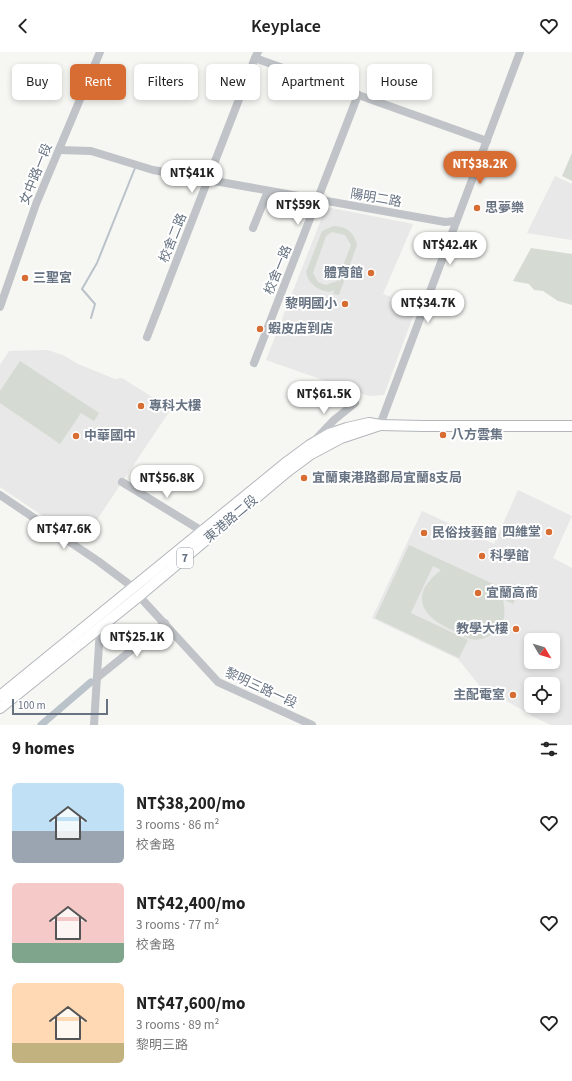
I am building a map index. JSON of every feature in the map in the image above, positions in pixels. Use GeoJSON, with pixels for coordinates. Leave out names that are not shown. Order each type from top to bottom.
{"type":"FeatureCollection","features":[{"type":"Feature","properties":{"kind":"main road","name":"東港路二段"},"geometry":{"type":"LineString","coordinates":[[136,592],[202,531],[310,445],[347,428],[369,423],[380,425],[572,426]]}},
{"type":"Feature","properties":{"kind":"main road","name":"東港路二段"},"geometry":{"type":"LineString","coordinates":[[0,696],[96,624],[311,454],[341,438],[380,425]]}},
{"type":"Feature","properties":{"kind":"main road","name":"東港路二段"},"geometry":{"type":"LineString","coordinates":[[0,708],[96,624]]}},
{"type":"Feature","properties":{"kind":"street","name":"女中路一段"},"geometry":{"type":"LineString","coordinates":[[0,308],[36,204],[100,52]]}},
{"type":"Feature","properties":{"kind":"street"},"geometry":{"type":"LineString","coordinates":[[380,425],[455,221],[520,52]]}},
{"type":"Feature","properties":{"kind":"street"},"geometry":{"type":"LineString","coordinates":[[256,55],[279,64]]}},
{"type":"Feature","properties":{"kind":"street","name":"校舍二路"},"geometry":{"type":"LineString","coordinates":[[147,337],[209,180],[256,55]]}},
{"type":"Feature","properties":{"kind":"street"},"geometry":{"type":"LineString","coordinates":[[359,95],[487,141]]}},
{"type":"Feature","properties":{"kind":"street","name":"校舍一路"},"geometry":{"type":"LineString","coordinates":[[254,363],[319,201],[356,100]]}},
{"type":"Feature","properties":{"kind":"street","name":"陽明二路"},"geometry":{"type":"LineString","coordinates":[[59,150],[90,151],[153,170],[319,201],[446,222],[455,221]]}},
{"type":"Feature","properties":{"kind":"street"},"geometry":{"type":"LineString","coordinates":[[253,228],[268,191]]}},
{"type":"Feature","properties":{"kind":"street"},"geometry":{"type":"LineString","coordinates":[[310,445],[334,420],[355,403]]}},
{"type":"Feature","properties":{"kind":"street"},"geometry":{"type":"LineString","coordinates":[[122,482],[202,531]]}},
{"type":"Feature","properties":{"kind":"street","name":"黎明三路一段"},"geometry":{"type":"LineString","coordinates":[[0,496],[98,561],[136,592],[218,682],[312,725]]}},
{"type":"Feature","properties":{"kind":"street"},"geometry":{"type":"LineString","coordinates":[[98,677],[165,623]]}},
{"type":"Feature","properties":{"kind":"street"},"geometry":{"type":"LineString","coordinates":[[94,725],[98,677],[96,624]]}},
{"type":"Feature","properties":{"kind":"shaded area"},"geometry":{"type":"Polygon","coordinates":[[[572,153],[572,181],[562,176],[572,153]]]}},
{"type":"Feature","properties":{"kind":"shaded area"},"geometry":{"type":"Polygon","coordinates":[[[555,176],[572,184],[572,240],[527,233],[555,176]]]}},
{"type":"Feature","properties":{"kind":"shaded area","name":"黎明國小"},"geometry":{"type":"Polygon","coordinates":[[[326,207],[413,224],[383,294],[391,297],[389,301],[416,308],[384,395],[369,396],[266,360],[326,207]]]}},
{"type":"Feature","properties":{"kind":"shaded area"},"geometry":{"type":"Polygon","coordinates":[[[333,226],[342,227],[352,233],[356,240],[357,245],[339,295],[333,294],[334,290],[329,292],[317,288],[311,283],[307,276],[306,272],[322,231],[333,226]],[[332,232],[326,236],[313,273],[318,282],[326,285],[337,281],[351,245],[345,235],[332,232]]]}},
{"type":"Feature","properties":{"kind":"shaded area"},"geometry":{"type":"Polygon","coordinates":[[[531,248],[572,254],[572,305],[558,301],[543,291],[534,290],[529,284],[513,281],[531,248]]]}},
{"type":"Feature","properties":{"kind":"shaded area","name":"中華國中"},"geometry":{"type":"Polygon","coordinates":[[[47,350],[63,355],[78,364],[115,379],[122,378],[171,409],[82,542],[0,487],[0,365],[9,351],[47,350]]]}},
{"type":"Feature","properties":{"kind":"shaded area"},"geometry":{"type":"Polygon","coordinates":[[[20,361],[99,413],[94,421],[81,413],[60,444],[0,403],[0,391],[20,361]]]}},
{"type":"Feature","properties":{"kind":"shaded area","name":"宜蘭高商"},"geometry":{"type":"Polygon","coordinates":[[[518,490],[572,516],[553,558],[572,568],[572,725],[551,725],[527,713],[560,713],[560,677],[524,677],[524,711],[479,685],[458,659],[372,618],[422,511],[494,544],[518,490]]]}},
{"type":"Feature","properties":{"kind":"shaded area"},"geometry":{"type":"Polygon","coordinates":[[[409,545],[517,595],[513,604],[503,599],[504,618],[496,631],[486,637],[476,640],[464,637],[432,618],[422,603],[422,596],[425,587],[441,570],[433,566],[411,613],[468,640],[459,658],[375,618],[409,545]]]}},
{"type":"Feature","properties":{"kind":"waterway"},"geometry":{"type":"LineString","coordinates":[[91,318],[95,304],[82,289],[97,263],[135,168]]}},
{"type":"Feature","properties":{"kind":"waterway"},"geometry":{"type":"LineString","coordinates":[[41,725],[91,682]]}},
{"type":"Feature","properties":{"kind":"place","name":"思夢樂"},"geometry":{"type":"Point","coordinates":[477,208]}},
{"type":"Feature","properties":{"kind":"place","name":"體育館"},"geometry":{"type":"Point","coordinates":[371,273]}},
{"type":"Feature","properties":{"kind":"place","name":"三聖宮"},"geometry":{"type":"Point","coordinates":[25,278]}},
{"type":"Feature","properties":{"kind":"place","name":"黎明國小"},"geometry":{"type":"Point","coordinates":[345,304]}},
{"type":"Feature","properties":{"kind":"place","name":"蝦皮店到店"},"geometry":{"type":"Point","coordinates":[260,329]}},
{"type":"Feature","properties":{"kind":"place","name":"專科大樓"},"geometry":{"type":"Point","coordinates":[141,406]}},
{"type":"Feature","properties":{"kind":"place","name":"八方雲集"},"geometry":{"type":"Point","coordinates":[443,435]}},
{"type":"Feature","properties":{"kind":"place","name":"中華國中"},"geometry":{"type":"Point","coordinates":[76,436]}},
{"type":"Feature","properties":{"kind":"place","name":"宜蘭東港路郵局宜蘭8支局"},"geometry":{"type":"Point","coordinates":[304,478]}},
{"type":"Feature","properties":{"kind":"place","name":"四維堂"},"geometry":{"type":"Point","coordinates":[549,532]}},
{"type":"Feature","properties":{"kind":"place","name":"民俗技藝館"},"geometry":{"type":"Point","coordinates":[424,533]}},
{"type":"Feature","properties":{"kind":"place","name":"科學館"},"geometry":{"type":"Point","coordinates":[482,556]}},
{"type":"Feature","properties":{"kind":"place","name":"宜蘭高商"},"geometry":{"type":"Point","coordinates":[478,593]}},
{"type":"Feature","properties":{"kind":"place","name":"教學大樓"},"geometry":{"type":"Point","coordinates":[516,629]}},
{"type":"Feature","properties":{"kind":"place","name":"主配電室"},"geometry":{"type":"Point","coordinates":[513,695]}}]}
